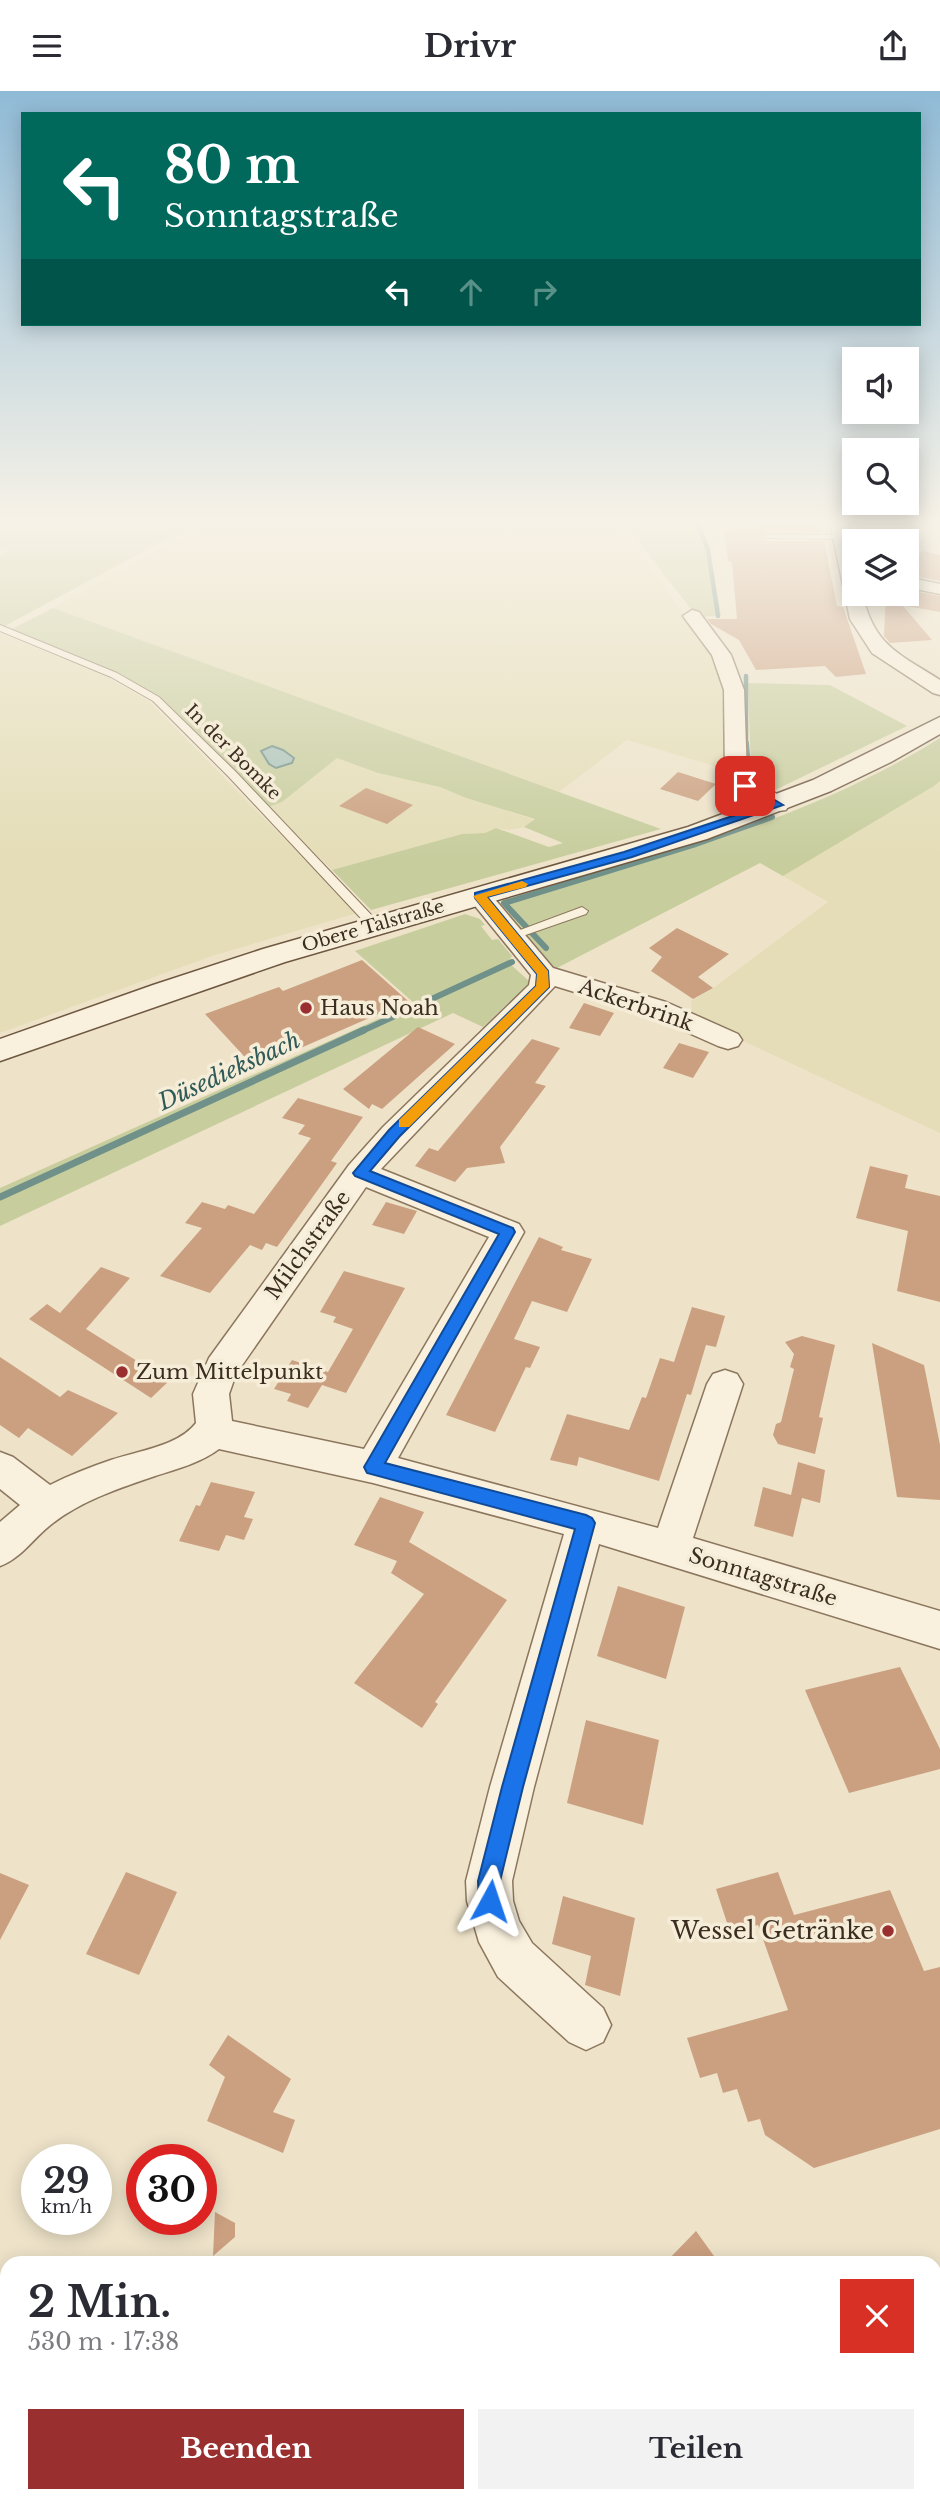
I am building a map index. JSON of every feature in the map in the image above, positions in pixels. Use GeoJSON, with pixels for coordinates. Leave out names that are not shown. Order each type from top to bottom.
{"type":"FeatureCollection","features":[{"type":"Feature","properties":{"kind":"street"},"geometry":{"type":"LineString","coordinates":[[705,634],[721,655],[734,690],[736,777],[745,786],[778,805]]}},
{"type":"Feature","properties":{"kind":"street"},"geometry":{"type":"LineString","coordinates":[[870,634],[880,649],[940,689]]}},
{"type":"Feature","properties":{"kind":"street","name":"Obere Talstraße"},"geometry":{"type":"LineString","coordinates":[[0,1051],[232,968],[663,843],[778,805],[905,746],[940,724]]}},
{"type":"Feature","properties":{"kind":"street"},"geometry":{"type":"LineString","coordinates":[[479,896],[544,974]]}},
{"type":"Feature","properties":{"kind":"street","name":"Ackerbrink"},"geometry":{"type":"LineString","coordinates":[[544,974],[656,1008],[728,1039]]}},
{"type":"Feature","properties":{"kind":"street","name":"Milchstraße"},"geometry":{"type":"LineString","coordinates":[[210,1432],[215,1418],[211,1394],[221,1368],[360,1173],[394,1134],[532,1000],[542,987],[544,974]]}},
{"type":"Feature","properties":{"kind":"street"},"geometry":{"type":"LineString","coordinates":[[360,1173],[508,1232],[373,1467]]}},
{"type":"Feature","properties":{"kind":"street"},"geometry":{"type":"LineString","coordinates":[[670,1549],[725,1384]]}},
{"type":"Feature","properties":{"kind":"street"},"geometry":{"type":"LineString","coordinates":[[0,1549],[47,1504],[72,1491],[193,1448],[210,1432]]}},
{"type":"Feature","properties":{"kind":"street","name":"Sonntagstraße"},"geometry":{"type":"LineString","coordinates":[[210,1432],[373,1467],[586,1523],[940,1630]]}},
{"type":"Feature","properties":{"kind":"street"},"geometry":{"type":"LineString","coordinates":[[0,1468],[47,1504]]}},
{"type":"Feature","properties":{"kind":"street"},"geometry":{"type":"LineString","coordinates":[[586,1523],[512,1787],[489,1881],[490,1901],[496,1921],[503,1942],[515,1960],[586,2025]]}},
{"type":"Feature","properties":{"kind":"lane","name":"In der Bomke"},"geometry":{"type":"LineString","coordinates":[[16,634],[114,675],[156,699],[232,774],[374,925]]}},
{"type":"Feature","properties":{"kind":"lane"},"geometry":{"type":"LineString","coordinates":[[510,936],[582,911]]}},
{"type":"Feature","properties":{"kind":"shaded area"},"geometry":{"type":"Polygon","coordinates":[[[0,634],[4,634],[107,677],[149,701],[357,913],[212,956],[0,1033],[0,634]]]}},
{"type":"Feature","properties":{"kind":"shaded area"},"geometry":{"type":"Polygon","coordinates":[[[126,634],[698,634],[714,656],[722,682],[725,769],[627,740],[559,792],[126,634]]]}},
{"type":"Feature","properties":{"kind":"shaded area"},"geometry":{"type":"Polygon","coordinates":[[[337,757],[378,773],[440,787],[536,820],[524,827],[509,830],[496,828],[485,833],[462,834],[332,870],[268,807],[282,802],[337,757]]]}},
{"type":"Feature","properties":{"kind":"shaded area"},"geometry":{"type":"Polygon","coordinates":[[[940,781],[940,1133],[692,1017],[691,1001],[712,989],[828,902],[783,876],[940,781]]]}},
{"type":"Feature","properties":{"kind":"green space"},"geometry":{"type":"Polygon","coordinates":[[[25,634],[126,634],[661,829],[371,910],[332,870],[462,834],[485,833],[496,828],[549,847],[563,843],[524,827],[535,819],[466,798],[440,787],[378,773],[337,758],[282,802],[268,807],[160,698],[104,668],[25,634]]]}},
{"type":"Feature","properties":{"kind":"green space"},"geometry":{"type":"Polygon","coordinates":[[[748,683],[830,685],[907,726],[771,792],[753,778],[751,770],[748,683]]]}},
{"type":"Feature","properties":{"kind":"green space"},"geometry":{"type":"Polygon","coordinates":[[[940,738],[940,781],[934,786],[783,876],[760,863],[553,970],[540,950],[502,905],[727,836],[836,793],[940,738]]]}},
{"type":"Feature","properties":{"kind":"green space"},"geometry":{"type":"Polygon","coordinates":[[[465,914],[480,919],[485,925],[481,926],[492,940],[498,939],[512,956],[508,962],[530,982],[483,1027],[453,1013],[0,1226],[0,1188],[414,1003],[355,951],[465,914]]]}},
{"type":"Feature","properties":{"kind":"water"},"geometry":{"type":"Polygon","coordinates":[[[272,746],[294,758],[292,763],[276,768],[269,764],[261,751],[272,746]]]}},
{"type":"Feature","properties":{"kind":"building"},"geometry":{"type":"Polygon","coordinates":[[[729,634],[852,634],[866,674],[836,677],[825,666],[756,670],[739,640],[729,634]]]}},
{"type":"Feature","properties":{"kind":"building"},"geometry":{"type":"Polygon","coordinates":[[[884,634],[927,634],[932,640],[890,643],[884,634]]]}},
{"type":"Feature","properties":{"kind":"building"},"geometry":{"type":"Polygon","coordinates":[[[678,772],[716,784],[698,801],[660,789],[678,772]]]}},
{"type":"Feature","properties":{"kind":"building"},"geometry":{"type":"Polygon","coordinates":[[[366,788],[413,805],[387,824],[339,806],[366,788]]]}},
{"type":"Feature","properties":{"kind":"building"},"geometry":{"type":"Polygon","coordinates":[[[677,928],[729,954],[698,977],[713,988],[693,999],[651,971],[662,957],[649,948],[677,928]]]}},
{"type":"Feature","properties":{"kind":"building","name":"Haus Noah"},"geometry":{"type":"Polygon","coordinates":[[[362,960],[408,1001],[255,1068],[205,1014],[279,987],[283,991],[362,960]]]}},
{"type":"Feature","properties":{"kind":"building"},"geometry":{"type":"Polygon","coordinates":[[[584,1003],[614,1013],[600,1036],[569,1028],[584,1003]]]}},
{"type":"Feature","properties":{"kind":"building"},"geometry":{"type":"Polygon","coordinates":[[[418,1027],[455,1044],[382,1109],[372,1104],[369,1109],[343,1089],[418,1027]]]}},
{"type":"Feature","properties":{"kind":"building"},"geometry":{"type":"Polygon","coordinates":[[[532,1039],[560,1048],[535,1083],[546,1086],[500,1147],[505,1163],[467,1168],[455,1182],[415,1166],[429,1148],[438,1151],[532,1039]]]}},
{"type":"Feature","properties":{"kind":"building"},"geometry":{"type":"Polygon","coordinates":[[[679,1043],[709,1052],[693,1078],[663,1068],[679,1043]]]}},
{"type":"Feature","properties":{"kind":"building"},"geometry":{"type":"Polygon","coordinates":[[[298,1098],[363,1117],[331,1161],[337,1163],[277,1247],[266,1243],[262,1250],[250,1245],[210,1293],[160,1276],[202,1228],[185,1223],[202,1202],[225,1209],[228,1205],[254,1214],[311,1138],[298,1134],[305,1125],[282,1118],[298,1098]]]}},
{"type":"Feature","properties":{"kind":"building"},"geometry":{"type":"Polygon","coordinates":[[[870,1166],[908,1175],[905,1188],[940,1196],[940,1302],[897,1291],[908,1231],[856,1218],[870,1166]]]}},
{"type":"Feature","properties":{"kind":"building"},"geometry":{"type":"Polygon","coordinates":[[[386,1202],[417,1211],[404,1234],[372,1225],[386,1202]]]}},
{"type":"Feature","properties":{"kind":"building"},"geometry":{"type":"Polygon","coordinates":[[[539,1237],[563,1247],[561,1250],[592,1259],[567,1312],[532,1301],[514,1339],[540,1347],[530,1368],[526,1367],[495,1432],[446,1415],[539,1237]]]}},
{"type":"Feature","properties":{"kind":"building"},"geometry":{"type":"Polygon","coordinates":[[[101,1267],[130,1278],[86,1329],[169,1381],[151,1398],[29,1319],[47,1304],[60,1313],[101,1267]]]}},
{"type":"Feature","properties":{"kind":"building"},"geometry":{"type":"Polygon","coordinates":[[[344,1271],[405,1288],[346,1393],[322,1385],[308,1408],[287,1401],[291,1394],[274,1389],[292,1360],[328,1372],[353,1329],[333,1322],[336,1317],[320,1312],[344,1271]]]}},
{"type":"Feature","properties":{"kind":"building"},"geometry":{"type":"Polygon","coordinates":[[[692,1307],[725,1316],[716,1347],[706,1345],[691,1395],[687,1394],[659,1481],[579,1457],[577,1466],[550,1460],[567,1414],[629,1430],[642,1397],[646,1398],[660,1358],[674,1362],[692,1307]]]}},
{"type":"Feature","properties":{"kind":"building"},"geometry":{"type":"Polygon","coordinates":[[[802,1336],[835,1345],[819,1417],[823,1418],[815,1454],[778,1444],[773,1435],[776,1424],[781,1422],[794,1369],[790,1367],[794,1354],[785,1342],[802,1336]]]}},
{"type":"Feature","properties":{"kind":"building"},"geometry":{"type":"Polygon","coordinates":[[[872,1343],[924,1365],[940,1445],[940,1500],[897,1497],[872,1343]]]}},
{"type":"Feature","properties":{"kind":"building"},"geometry":{"type":"Polygon","coordinates":[[[0,1357],[60,1397],[68,1390],[118,1413],[72,1456],[28,1428],[19,1438],[0,1425],[0,1357]]]}},
{"type":"Feature","properties":{"kind":"building"},"geometry":{"type":"Polygon","coordinates":[[[798,1462],[825,1470],[820,1503],[802,1498],[793,1537],[754,1526],[763,1487],[791,1495],[798,1462]]]}},
{"type":"Feature","properties":{"kind":"building"},"geometry":{"type":"Polygon","coordinates":[[[211,1482],[255,1492],[244,1517],[253,1519],[244,1540],[226,1535],[219,1551],[179,1541],[196,1505],[200,1506],[211,1482]]]}},
{"type":"Feature","properties":{"kind":"building"},"geometry":{"type":"Polygon","coordinates":[[[380,1497],[424,1512],[409,1542],[507,1600],[435,1702],[438,1704],[422,1728],[354,1683],[424,1594],[391,1573],[397,1561],[354,1545],[380,1497]]]}},
{"type":"Feature","properties":{"kind":"building"},"geometry":{"type":"Polygon","coordinates":[[[618,1586],[685,1607],[666,1679],[597,1656],[618,1586]]]}},
{"type":"Feature","properties":{"kind":"building"},"geometry":{"type":"Polygon","coordinates":[[[900,1667],[940,1749],[940,1769],[849,1793],[805,1690],[900,1667]]]}},
{"type":"Feature","properties":{"kind":"building"},"geometry":{"type":"Polygon","coordinates":[[[586,1720],[659,1740],[643,1825],[567,1803],[586,1720]]]}},
{"type":"Feature","properties":{"kind":"building"},"geometry":{"type":"Polygon","coordinates":[[[126,1872],[177,1892],[139,1975],[86,1954],[126,1872]]]}},
{"type":"Feature","properties":{"kind":"building"},"geometry":{"type":"Polygon","coordinates":[[[778,1872],[794,1915],[890,1890],[924,1971],[940,1967],[940,2129],[814,2168],[765,2135],[760,2119],[748,2122],[737,2089],[723,2093],[717,2073],[700,2078],[687,2038],[788,2010],[758,1925],[730,1932],[716,1889],[778,1872]]]}},
{"type":"Feature","properties":{"kind":"building"},"geometry":{"type":"Polygon","coordinates":[[[0,1873],[29,1885],[0,1940],[0,1873]]]}},
{"type":"Feature","properties":{"kind":"building"},"geometry":{"type":"Polygon","coordinates":[[[563,1896],[635,1918],[620,1996],[585,1985],[591,1956],[552,1944],[563,1896]]]}},
{"type":"Feature","properties":{"kind":"building"},"geometry":{"type":"Polygon","coordinates":[[[228,2035],[291,2079],[273,2112],[295,2120],[283,2153],[207,2121],[225,2077],[209,2065],[228,2035]]]}},
{"type":"Feature","properties":{"kind":"building"},"geometry":{"type":"Polygon","coordinates":[[[217,2213],[235,2223],[235,2237],[213,2256],[217,2213]]]}},
{"type":"Feature","properties":{"kind":"building"},"geometry":{"type":"Polygon","coordinates":[[[696,2231],[714,2256],[672,2256],[696,2231]]]}},
{"type":"Feature","properties":{"kind":"waterway","name":"Düsedieksbach"},"geometry":{"type":"LineString","coordinates":[[746,676],[746,743]]}},
{"type":"Feature","properties":{"kind":"waterway","name":"Düsedieksbach"},"geometry":{"type":"LineString","coordinates":[[746,743],[749,779]]}},
{"type":"Feature","properties":{"kind":"waterway","name":"Düsedieksbach"},"geometry":{"type":"LineString","coordinates":[[546,948],[504,903],[693,845],[772,817]]}},
{"type":"Feature","properties":{"kind":"waterway","name":"Düsedieksbach"},"geometry":{"type":"LineString","coordinates":[[360,1032],[512,962]]}},
{"type":"Feature","properties":{"kind":"waterway","name":"Düsedieksbach"},"geometry":{"type":"LineString","coordinates":[[0,1197],[364,1030]]}},
{"type":"Feature","properties":{"kind":"slow traffic"},"geometry":{"type":"LineString","coordinates":[[404,1124],[532,1000],[542,987],[544,974],[479,896],[522,884]]}},
{"type":"Feature","properties":{"kind":"place","name":"Haus Noah"},"geometry":{"type":"Point","coordinates":[306,1008]}},
{"type":"Feature","properties":{"kind":"place","name":"Zum Mittelpunkt"},"geometry":{"type":"Point","coordinates":[122,1372]}},
{"type":"Feature","properties":{"kind":"place","name":"Wessel Getränke"},"geometry":{"type":"Point","coordinates":[888,1931]}},
{"type":"Feature","properties":{"kind":"route"},"geometry":{"type":"LineString","coordinates":[[490,1901],[489,1881],[512,1787],[586,1523],[373,1467],[508,1232],[360,1173],[394,1134],[532,1000],[542,987],[544,974],[479,896],[628,854],[778,805],[745,786]]}}]}
